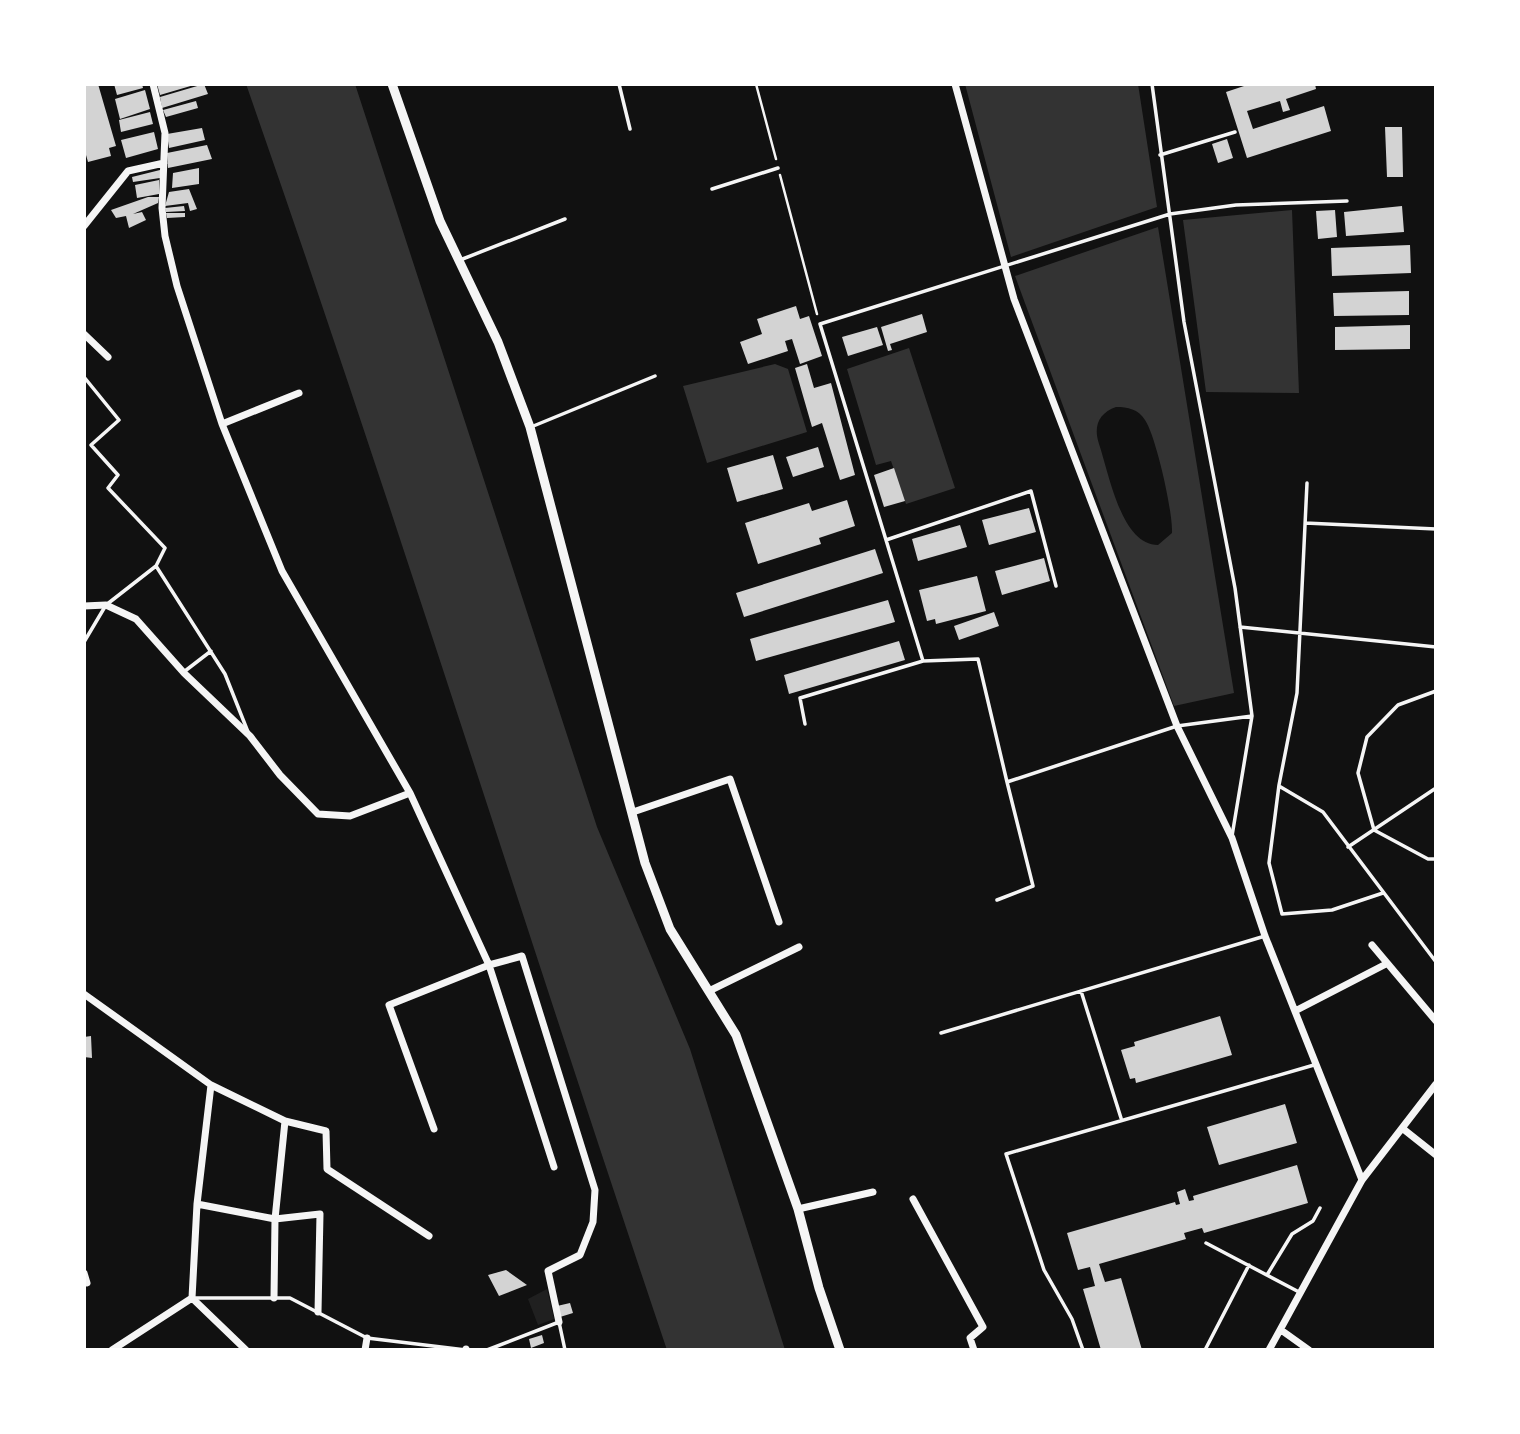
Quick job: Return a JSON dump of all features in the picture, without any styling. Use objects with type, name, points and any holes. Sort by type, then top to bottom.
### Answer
[{"type":"street","points":[[153,84],[165,133],[162,208],[164,236],[177,286],[222,424],[282,571],[411,793],[489,965],[554,1167]]},
{"type":"street","points":[[392,84],[440,221],[498,342],[530,427],[645,863],[670,929],[736,1035],[797,1209],[840,1350]]},
{"type":"street","points":[[955,84],[1014,299],[1177,726],[1232,838],[1265,936],[1362,1180]]},
{"type":"street","points":[[84,226],[128,170],[164,163]]},
{"type":"street","points":[[85,337],[108,356]]},
{"type":"street","points":[[222,424],[299,393]]},
{"type":"street","points":[[84,606],[106,605],[136,618],[184,673],[250,736],[280,775],[318,814],[350,816],[411,793]]},
{"type":"street","points":[[633,812],[730,779],[779,922]]},
{"type":"street","points":[[1373,945],[1386,964],[1436,1021]]},
{"type":"street","points":[[709,991],[799,947]]},
{"type":"street","points":[[434,1129],[389,1005],[489,965],[522,956],[595,1190],[593,1222],[580,1255],[548,1270],[559,1322]]},
{"type":"street","points":[[1295,1011],[1386,964]]},
{"type":"street","points":[[84,994],[211,1085],[285,1121],[326,1131],[327,1169],[429,1236]]},
{"type":"street","points":[[1269,1350],[1362,1180],[1436,1084]]},
{"type":"street","points":[[211,1085],[197,1205],[192,1298],[245,1350]]},
{"type":"street","points":[[274,1298],[275,1219],[285,1121]]},
{"type":"street","points":[[1402,1128],[1436,1155]]},
{"type":"street","points":[[797,1209],[873,1192]]},
{"type":"street","points":[[913,1199],[983,1328],[970,1338],[974,1350]]},
{"type":"street","points":[[197,1205],[275,1219],[320,1214],[318,1312]]},
{"type":"street","points":[[84,1273],[87,1283]]},
{"type":"street","points":[[112,1350],[192,1298]]},
{"type":"street","points":[[1280,1330],[1310,1350]]},
{"type":"street","points":[[365,1350],[367,1338]]},
{"type":"lane","points":[[619,84],[631,129]]},
{"type":"lane","points":[[1152,84],[1184,322],[1240,627],[1252,716],[1232,838]]},
{"type":"lane","points":[[1160,155],[1235,132]]},
{"type":"lane","points":[[712,189],[778,167]]},
{"type":"lane","points":[[923,661],[820,324],[1170,214],[1236,205],[1347,201]]},
{"type":"lane","points":[[458,261],[565,219]]},
{"type":"lane","points":[[530,427],[655,376]]},
{"type":"lane","points":[[84,377],[119,420],[91,445],[118,475],[108,488],[164,548],[156,566],[106,605],[84,642]]},
{"type":"lane","points":[[1307,483],[1297,693],[1279,785],[1269,863],[1282,914],[1332,910],[1382,893]]},
{"type":"lane","points":[[886,540],[1031,491],[1056,586]]},
{"type":"lane","points":[[1305,523],[1436,529]]},
{"type":"lane","points":[[156,566],[225,674],[250,736]]},
{"type":"lane","points":[[1240,627],[1436,647]]},
{"type":"lane","points":[[184,673],[211,651]]},
{"type":"lane","points":[[805,724],[800,698],[923,661],[978,659],[1033,886],[997,900]]},
{"type":"lane","points":[[1436,691],[1398,705],[1367,737],[1357,773],[1374,830],[1429,859],[1436,859]]},
{"type":"lane","points":[[1007,782],[1177,726],[1252,716]]},
{"type":"lane","points":[[1279,785],[1323,812],[1436,962]]},
{"type":"lane","points":[[1348,847],[1436,788]]},
{"type":"lane","points":[[941,1033],[1265,936]]},
{"type":"lane","points":[[1081,991],[1121,1118]]},
{"type":"lane","points":[[1083,1350],[1072,1319],[1044,1270],[1006,1154],[1121,1118],[1316,1065]]},
{"type":"lane","points":[[1267,1275],[1293,1234],[1314,1221],[1320,1209]]},
{"type":"lane","points":[[1206,1242],[1301,1293]]},
{"type":"lane","points":[[1205,1350],[1249,1265]]},
{"type":"lane","points":[[192,1298],[290,1298],[367,1338],[466,1350]]},
{"type":"lane","points":[[486,1350],[559,1322],[565,1350]]},
{"type":"lane","points":[[1154,1350],[1162,1350]]},
{"type":"path","points":[[756,84],[820,324]]},
{"type":"shaded area","points":[[246,84],[355,84],[597,827],[690,1049],[785,1350],[667,1350],[354,400]]},
{"type":"shaded area","points":[[965,84],[1138,84],[1157,207],[1011,257]]},
{"type":"shaded area","points":[[1292,210],[1299,393],[1206,392],[1183,220]]},
{"type":"shaded area","points":[[1158,227],[1234,693],[1174,706],[1015,276]],"holes":[[[1120,407],[1132,409],[1142,416],[1159,457],[1172,533],[1158,545],[1145,542],[1126,521],[1112,489],[1099,444],[1099,421],[1105,413]]]},
{"type":"shaded area","points":[[909,348],[955,488],[906,504],[891,461],[876,465],[847,369]]},
{"type":"shaded area","points":[[775,364],[788,369],[807,432],[707,463],[683,386]]},
{"type":"shaded area","points":[[547,1289],[554,1319],[538,1325],[528,1299]]},
{"type":"building","points":[[84,84],[98,84],[116,146],[109,148],[111,156],[88,162],[84,148]]},
{"type":"building","points":[[114,84],[142,84],[143,88],[117,95]]},
{"type":"building","points":[[157,84],[194,84],[194,85],[160,95]]},
{"type":"building","points":[[204,84],[208,94],[162,108],[160,97]]},
{"type":"building","points":[[1250,84],[1315,84],[1316,89],[1286,99],[1290,110],[1283,112],[1280,101],[1247,111],[1253,129],[1324,106],[1331,131],[1247,158],[1226,92]]},
{"type":"building","points":[[145,90],[150,109],[120,119],[115,99]]},
{"type":"building","points":[[196,101],[198,108],[166,117],[163,110]]},
{"type":"building","points":[[150,112],[153,124],[121,132],[119,120]]},
{"type":"building","points":[[1385,127],[1402,127],[1403,177],[1387,177]]},
{"type":"building","points":[[202,128],[205,140],[169,148],[167,134]]},
{"type":"building","points":[[154,132],[158,149],[126,158],[121,140]]},
{"type":"building","points":[[1227,139],[1233,158],[1218,163],[1212,144]]},
{"type":"building","points":[[207,145],[212,159],[168,168],[167,153]]},
{"type":"building","points":[[199,168],[199,184],[172,188],[173,173]]},
{"type":"building","points":[[160,170],[160,178],[133,182],[132,177]]},
{"type":"building","points":[[159,180],[159,194],[137,198],[135,185]]},
{"type":"building","points":[[189,189],[197,209],[190,211],[188,203],[165,206],[169,192]]},
{"type":"building","points":[[148,197],[159,197],[158,203],[133,214],[142,212],[146,220],[129,228],[126,216],[116,218],[111,210]]},
{"type":"building","points":[[184,206],[185,211],[166,212],[165,208]]},
{"type":"building","points":[[1402,206],[1404,232],[1346,236],[1344,212]]},
{"type":"building","points":[[1335,210],[1337,237],[1318,239],[1316,211]]},
{"type":"building","points":[[166,213],[185,213],[185,217],[167,218]]},
{"type":"building","points":[[1410,245],[1411,273],[1332,276],[1331,248]]},
{"type":"building","points":[[1409,291],[1409,315],[1334,316],[1333,293]]},
{"type":"building","points":[[796,306],[800,319],[809,316],[822,356],[800,364],[792,339],[785,341],[788,351],[748,364],[740,342],[762,334],[757,319]]},
{"type":"building","points":[[922,314],[927,332],[890,344],[892,350],[888,351],[881,327]]},
{"type":"building","points":[[1410,325],[1410,349],[1335,350],[1335,327]]},
{"type":"building","points":[[877,327],[883,345],[848,356],[842,337]]},
{"type":"building","points":[[807,364],[814,388],[831,383],[855,475],[840,480],[822,423],[812,427],[795,368]]},
{"type":"building","points":[[818,447],[824,467],[793,477],[786,457]]},
{"type":"building","points":[[773,455],[783,489],[737,502],[727,468]]},
{"type":"building","points":[[894,468],[905,501],[884,507],[874,475]]},
{"type":"building","points":[[847,500],[855,526],[819,538],[821,544],[758,564],[745,523],[809,503],[812,511]]},
{"type":"building","points":[[1029,508],[1036,532],[989,545],[982,520]]},
{"type":"building","points":[[960,525],[967,547],[918,561],[912,539]]},
{"type":"building","points":[[875,549],[883,573],[744,617],[736,593]]},
{"type":"building","points":[[1044,558],[1050,581],[1002,595],[995,571]]},
{"type":"building","points":[[977,576],[986,611],[936,624],[935,619],[927,621],[919,590]]},
{"type":"building","points":[[888,600],[895,622],[756,661],[750,639]]},
{"type":"building","points":[[994,612],[999,626],[959,640],[954,626]]},
{"type":"building","points":[[899,641],[905,660],[789,694],[784,675]]},
{"type":"building","points":[[1220,1016],[1232,1055],[1136,1083],[1135,1078],[1130,1079],[1121,1050],[1135,1046],[1134,1042]]},
{"type":"building","points":[[91,1036],[92,1058],[84,1057],[84,1037]]},
{"type":"building","points":[[1285,1104],[1297,1143],[1219,1165],[1207,1127]]},
{"type":"building","points":[[1297,1165],[1308,1203],[1204,1233],[1202,1228],[1184,1233],[1186,1239],[1099,1264],[1105,1282],[1121,1278],[1142,1350],[1101,1350],[1083,1289],[1095,1286],[1090,1267],[1078,1270],[1067,1233],[1175,1202],[1176,1205],[1180,1204],[1177,1192],[1185,1189],[1189,1201],[1194,1200],[1193,1196]]},
{"type":"building","points":[[506,1270],[527,1285],[499,1296],[488,1275]]},
{"type":"building","points":[[570,1303],[573,1313],[560,1317],[557,1306]]},
{"type":"building","points":[[542,1335],[544,1343],[531,1348],[529,1339]]}]
